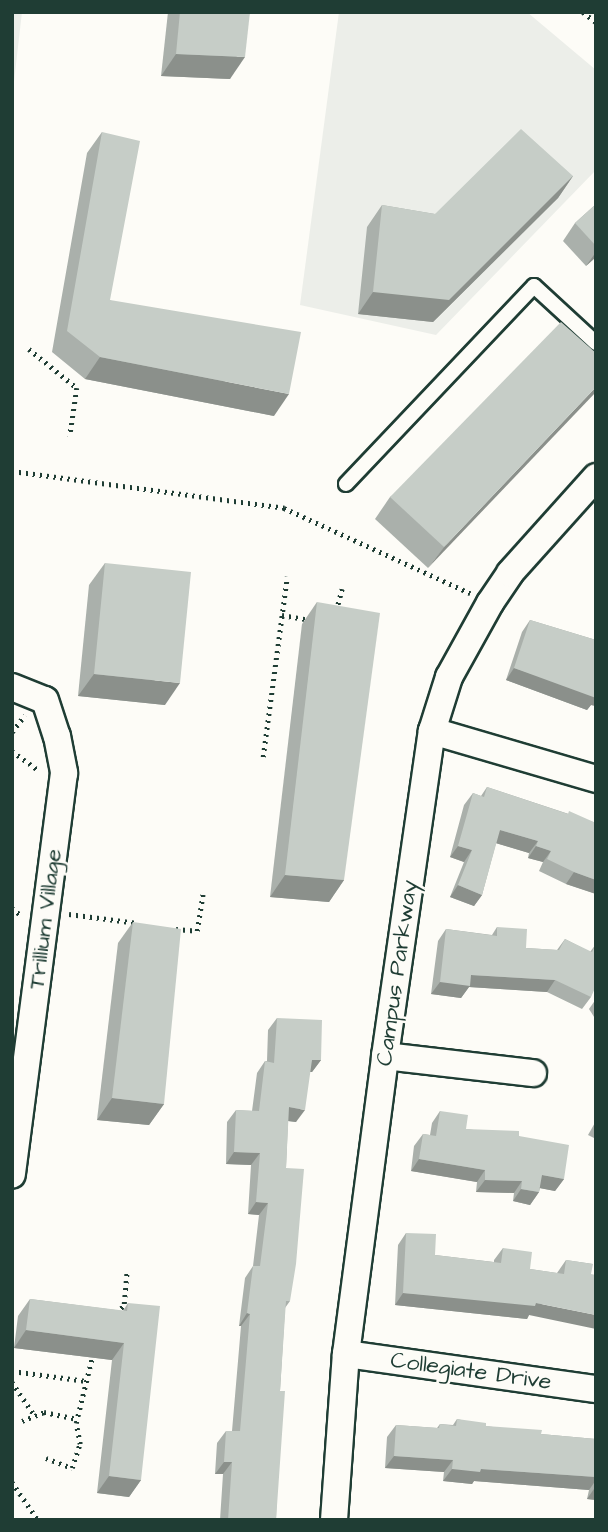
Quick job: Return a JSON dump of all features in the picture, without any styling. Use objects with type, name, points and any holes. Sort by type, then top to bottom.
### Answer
[{"type":"street","name":"Campus Parkway","points":[[334,1520],[346,1354],[385,1056],[432,731],[449,677],[490,603],[510,573],[596,477]]},
{"type":"street","name":"Trillium Village","points":[[12,687],[45,700],[57,736],[64,774],[12,1175]]},
{"type":"street","points":[[432,731],[596,779]]},
{"type":"street","points":[[385,1056],[533,1073]]},
{"type":"street","name":"Collegiate Drive","points":[[346,1354],[596,1389]]},
{"type":"lane","points":[[346,484],[534,286],[596,343]]},
{"type":"path","points":[[583,12],[596,22]]},
{"type":"path","points":[[29,349],[77,388],[70,436]]},
{"type":"path","points":[[12,471],[284,508],[490,603]]},
{"type":"path","points":[[263,757],[287,577]]},
{"type":"path","points":[[333,624],[342,589]]},
{"type":"path","points":[[282,615],[320,622]]},
{"type":"path","points":[[171,928],[197,931],[204,894]]},
{"type":"path","points":[[68,914],[145,924]]},
{"type":"path","points":[[111,1322],[124,1304],[127,1272]]},
{"type":"path","points":[[46,1458],[72,1468],[80,1444],[77,1419],[96,1346]]},
{"type":"path","points":[[12,1371],[86,1381]]},
{"type":"path","points":[[12,1382],[35,1416]]},
{"type":"path","points":[[22,1421],[44,1412],[77,1419]]},
{"type":"path","points":[[12,1482],[38,1520]]},
{"type":"shaded area","points":[[12,12],[22,12],[12,99]]},
{"type":"shaded area","points":[[339,12],[527,12],[596,70],[596,170],[436,335],[300,305]]},
{"type":"building","points":[[180,12],[250,12],[245,57],[176,54]]},
{"type":"building","points":[[521,129],[573,176],[449,300],[373,292],[382,205],[435,214]]},
{"type":"building","points":[[102,132],[140,141],[110,300],[301,332],[289,394],[100,357],[67,331]]},
{"type":"building","points":[[596,204],[596,246],[575,223]]},
{"type":"building","points":[[561,322],[596,353],[596,387],[444,547],[390,497]]},
{"type":"building","points":[[105,563],[191,572],[180,683],[94,674]]},
{"type":"building","points":[[317,602],[380,613],[344,880],[285,875]]},
{"type":"building","points":[[530,620],[596,640],[596,698],[514,668]]},
{"type":"building","points":[[487,787],[568,814],[569,811],[596,823],[596,880],[547,859],[551,851],[536,846],[538,841],[500,830],[482,895],[458,885],[472,850],[458,846],[473,793],[484,797]]},
{"type":"building","points":[[133,922],[181,929],[164,1104],[112,1098]]},
{"type":"building","points":[[497,927],[527,929],[526,948],[559,950],[565,939],[592,952],[596,944],[596,986],[591,997],[555,980],[471,975],[470,986],[440,982],[446,929],[497,936]]},
{"type":"building","points":[[277,1018],[322,1020],[321,1060],[312,1060],[305,1110],[289,1107],[286,1168],[304,1169],[296,1264],[290,1301],[286,1301],[280,1391],[285,1391],[276,1520],[228,1520],[232,1462],[224,1462],[226,1431],[240,1431],[250,1314],[247,1313],[253,1266],[260,1266],[268,1203],[256,1202],[260,1153],[234,1152],[236,1110],[259,1111],[265,1061],[274,1063]]},
{"type":"building","points":[[440,1111],[468,1115],[466,1129],[519,1131],[519,1136],[569,1145],[564,1179],[542,1175],[539,1192],[521,1189],[522,1181],[485,1180],[485,1170],[419,1159],[423,1134],[436,1136]]},
{"type":"building","points":[[406,1233],[436,1234],[435,1255],[501,1263],[503,1248],[532,1252],[530,1269],[564,1274],[566,1260],[593,1264],[591,1274],[596,1275],[596,1315],[536,1303],[535,1306],[403,1293]]},
{"type":"building","points":[[30,1299],[127,1311],[128,1303],[160,1306],[141,1480],[109,1476],[124,1343],[26,1330]]},
{"type":"building","points":[[457,1419],[486,1423],[486,1426],[542,1430],[541,1434],[596,1439],[596,1477],[481,1469],[480,1472],[452,1469],[453,1460],[394,1456],[396,1425],[439,1428],[440,1424],[456,1426]]}]
